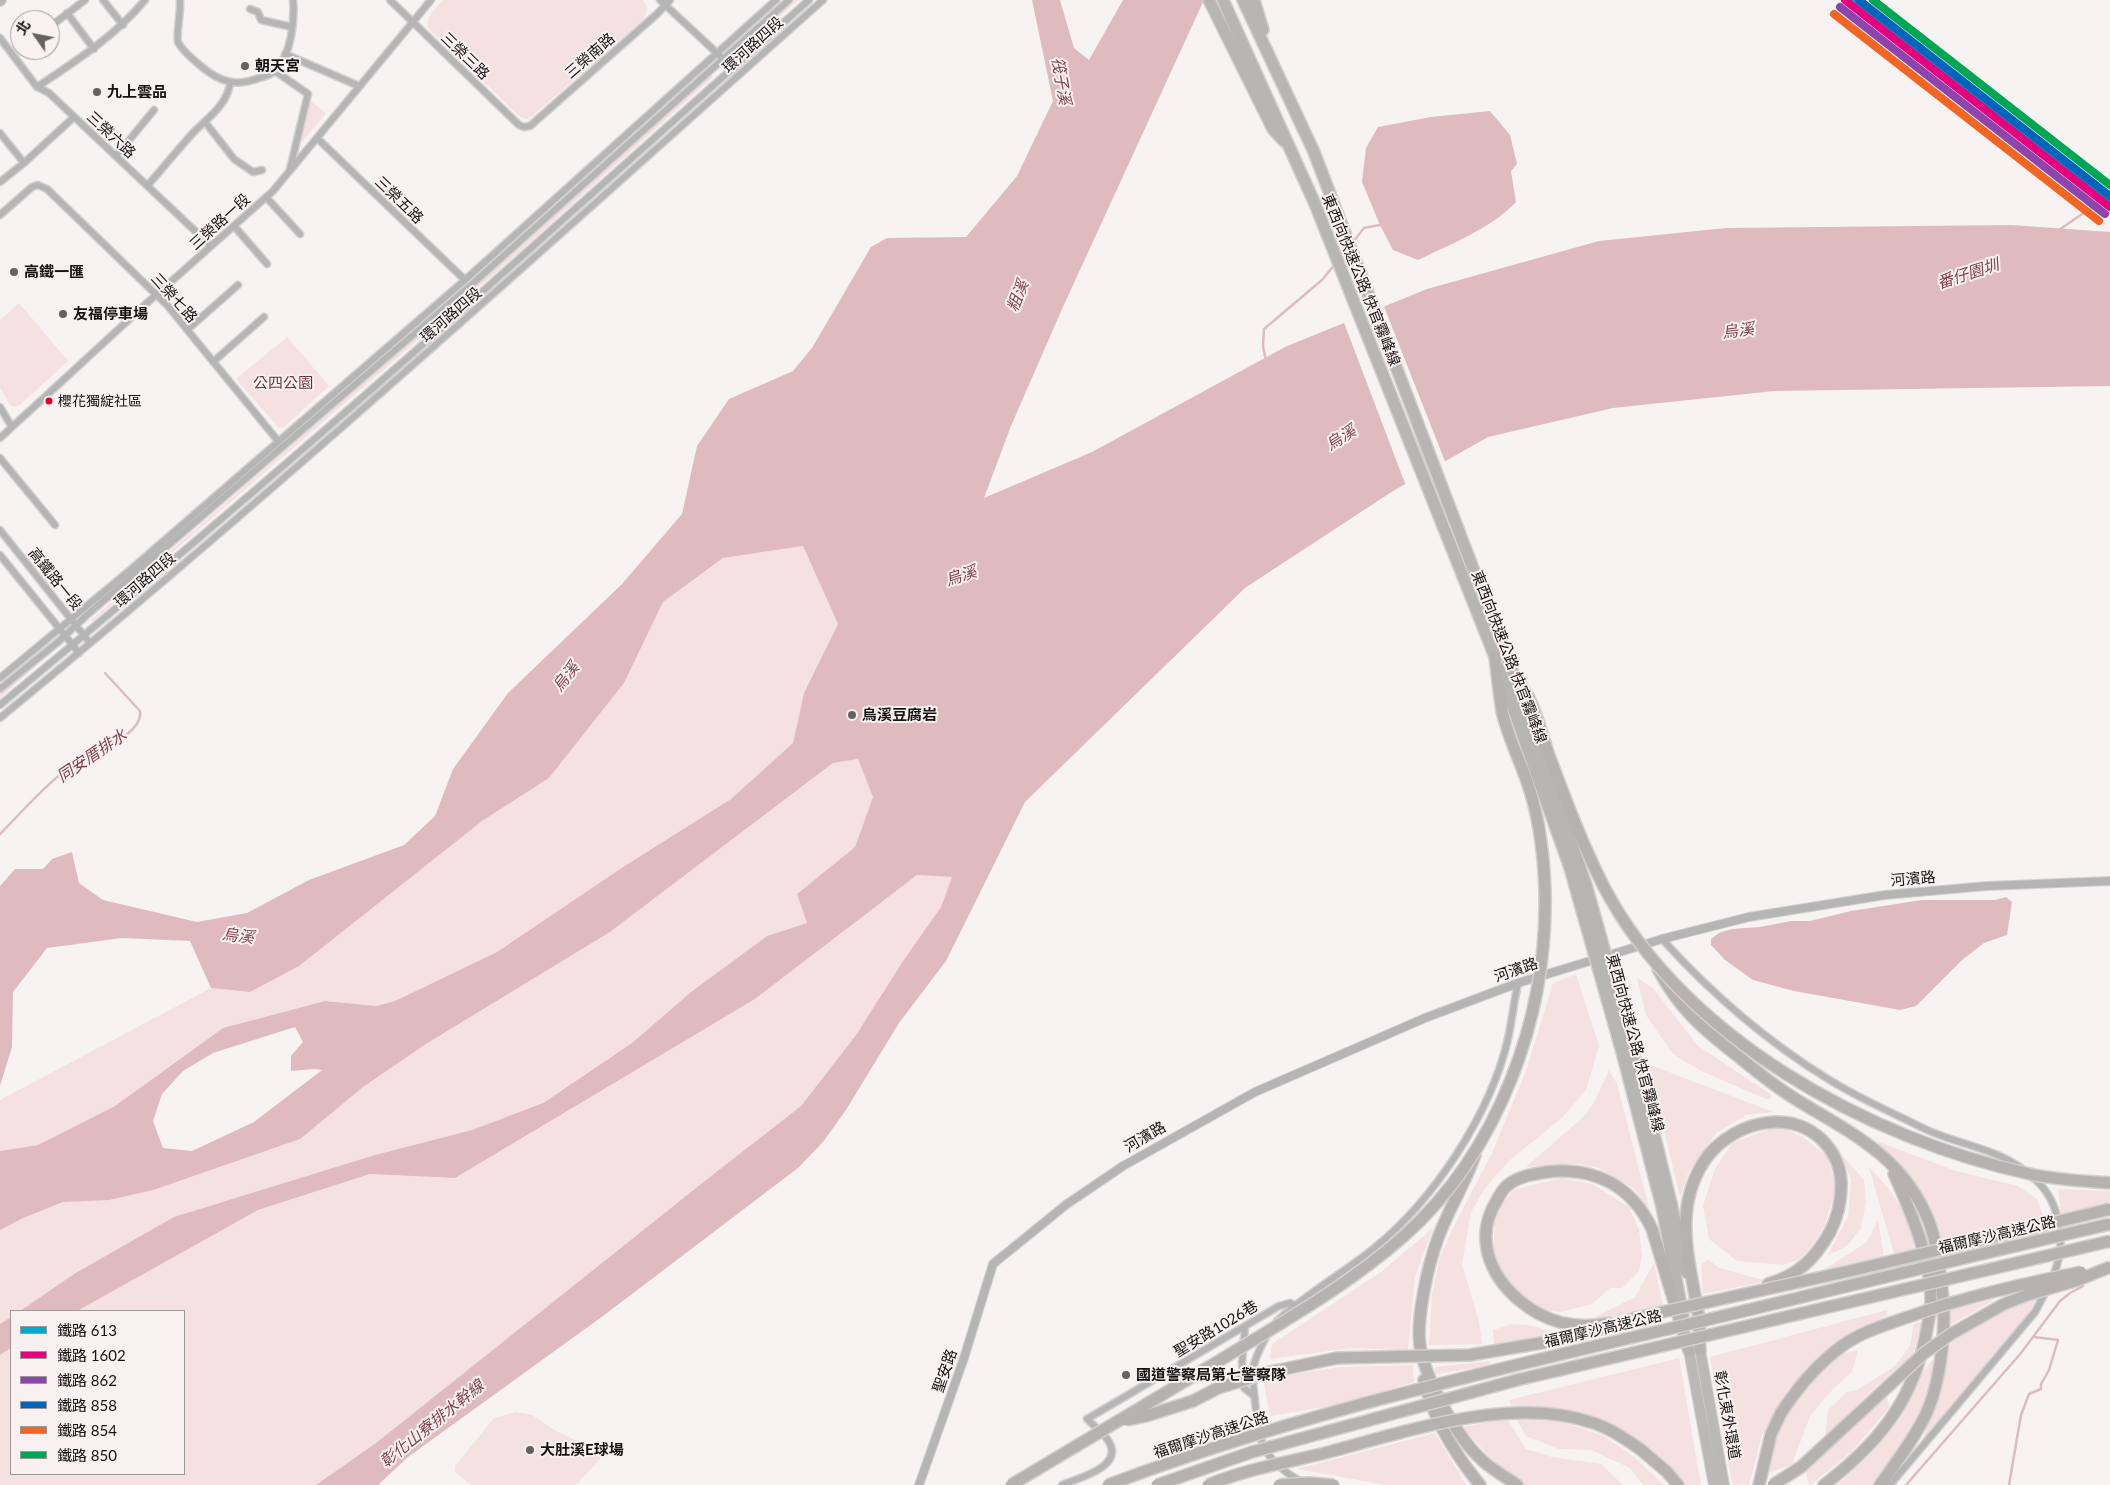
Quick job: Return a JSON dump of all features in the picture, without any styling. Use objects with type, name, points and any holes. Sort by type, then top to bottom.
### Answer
[{"type":"highway","points":[[1209,0],[1273,129],[1292,150]]},
{"type":"highway","name":"東西向快速公路 快官霧峰線","points":[[1223,0],[1315,204],[1495,657],[1570,868],[1666,1205]]},
{"type":"highway","name":"東西向快速公路 快官霧峰線","points":[[1243,0],[1314,152],[1513,673],[1586,885],[1640,1077],[1666,1205],[1678,1281],[1695,1350]]},
{"type":"highway","points":[[1254,0],[1267,49]]},
{"type":"highway","points":[[1480,1485],[1453,1448],[1438,1423],[1429,1402],[1420,1358],[1420,1346],[1422,1304],[1427,1275],[1437,1239],[1518,1064],[1541,962],[1545,892],[1542,850],[1531,794],[1502,712],[1495,657]]},
{"type":"highway","points":[[1513,673],[1529,699],[1559,782],[1604,887],[1618,912],[1652,956],[1692,1002],[1729,1034],[1794,1079],[1849,1110],[1969,1159],[2031,1175],[2110,1182]]},
{"type":"highway","points":[[1652,956],[1680,1003],[1708,1033],[1766,1079],[1872,1146],[1887,1160],[1916,1196],[1935,1239],[1944,1301],[1944,1329],[1941,1356],[1926,1414],[1911,1440],[1880,1485]]},
{"type":"highway","points":[[1695,1350],[1700,1322],[1689,1265],[1685,1227],[1687,1205],[1693,1181],[1713,1150],[1729,1137],[1756,1124],[1768,1121],[1785,1122],[1803,1127],[1815,1133],[1836,1158],[1841,1176],[1842,1194],[1833,1226],[1824,1242],[1797,1272],[1782,1280],[1736,1295]]},
{"type":"highway","points":[[1011,1485],[1279,1324],[1375,1260],[1412,1229],[1475,1154]]},
{"type":"highway","points":[[1824,1485],[1846,1468],[1871,1443],[1906,1395],[1915,1376],[1926,1334],[1931,1302],[1929,1277],[1909,1207],[1887,1160]]},
{"type":"highway","points":[[1695,1350],[1652,1229],[1645,1213],[1630,1197],[1597,1175],[1579,1171],[1555,1171],[1520,1178],[1506,1186],[1492,1207],[1486,1238],[1488,1256],[1498,1277],[1511,1293],[1528,1308],[1545,1318],[1562,1324],[1580,1325],[1602,1324],[1635,1318],[1736,1295],[1854,1270],[2110,1209]]},
{"type":"highway","name":"福爾摩沙高速公路","points":[[1108,1485],[1228,1443],[1504,1368],[2110,1224]]},
{"type":"highway","name":"福爾摩沙高速公路","points":[[1157,1485],[1252,1452],[1517,1380],[2110,1241]]},
{"type":"highway","points":[[1759,1485],[1768,1442],[1780,1413],[1796,1389],[1813,1369],[1858,1336],[1936,1307],[2044,1280],[2110,1266]]},
{"type":"highway","points":[[1773,1485],[1802,1467],[1923,1354],[1951,1334],[1980,1317],[2027,1295],[2078,1280],[2110,1266]]},
{"type":"highway","points":[[1117,1422],[1146,1416],[1193,1400],[1218,1388],[1270,1372],[1338,1358],[1470,1355],[1508,1350],[1562,1339],[1635,1318]]},
{"type":"highway","points":[[1420,1346],[1434,1390],[1452,1420],[1482,1460],[1517,1485]]},
{"type":"highway","points":[[1208,1485],[1389,1436],[1487,1415],[1539,1413],[1562,1415],[1609,1429],[1640,1449],[1668,1472],[1678,1485]]},
{"type":"highway","points":[[1279,1485],[1309,1483],[1334,1485]]},
{"type":"main road","name":"彰化東外環道","points":[[1695,1350],[1714,1485]]},
{"type":"main road","name":"彰化東外環道","points":[[1695,1350],[1724,1485]]},
{"type":"street","points":[[60,19],[84,0]]},
{"type":"street","points":[[103,0],[123,25]]},
{"type":"street","points":[[37,87],[94,49],[123,25],[145,0]]},
{"type":"street","points":[[180,0],[178,42],[205,69],[230,83],[251,81],[275,71],[286,54],[292,27],[293,0]]},
{"type":"street","name":"三榮三路","points":[[390,0],[519,125],[524,127]]},
{"type":"street","name":"三榮路一段","points":[[0,438],[156,294],[266,197],[290,171],[431,0]]},
{"type":"street","name":"環河路四段","points":[[0,678],[60,629],[465,280],[776,0]]},
{"type":"street","name":"環河路四段","points":[[0,689],[65,636],[471,285],[789,0]]},
{"type":"street","name":"環河路四段","points":[[0,705],[84,636],[481,294],[809,0]]},
{"type":"street","name":"環河路四段","points":[[0,718],[79,653],[488,300],[823,0]]},
{"type":"street","points":[[665,2],[739,74]]},
{"type":"street","name":"三榮南路","points":[[524,127],[530,126],[665,2]]},
{"type":"street","points":[[250,9],[258,12],[261,20],[292,27]]},
{"type":"street","points":[[67,13],[94,49]]},
{"type":"street","name":"三榮六路","points":[[0,38],[37,87],[49,93],[211,246]]},
{"type":"street","points":[[286,54],[359,86]]},
{"type":"street","points":[[275,71],[308,94],[290,171]]},
{"type":"street","points":[[148,185],[228,94],[230,83]]},
{"type":"street","points":[[116,156],[154,110]]},
{"type":"street","points":[[0,182],[24,163],[74,117]]},
{"type":"street","points":[[205,122],[224,148],[244,167],[252,172],[262,170]]},
{"type":"street","points":[[0,133],[24,163]]},
{"type":"street","name":"三榮五路","points":[[317,138],[465,280]]},
{"type":"street","name":"三榮七路","points":[[0,215],[27,191],[38,185],[46,189],[156,294],[278,441]]},
{"type":"street","points":[[266,197],[300,234]]},
{"type":"street","points":[[234,226],[267,264]]},
{"type":"street","points":[[187,330],[238,285]]},
{"type":"street","points":[[213,362],[264,317]]},
{"type":"street","points":[[0,407],[12,427]]},
{"type":"street","points":[[0,458],[55,525]]},
{"type":"street","name":"高鐵路一段","points":[[0,530],[90,643]]},
{"type":"street","name":"高鐵路一段","points":[[0,555],[79,653]]},
{"type":"street","name":"河濱路","points":[[993,1264],[1067,1204],[1123,1166],[1255,1092],[1425,1018],[1518,983],[1662,940],[1749,917],[1885,895],[1987,886],[2110,881]]},
{"type":"street","points":[[1662,940],[1716,995],[1756,1028],[1828,1079],[1928,1131],[2006,1158],[2037,1181],[2050,1197],[2057,1213],[2061,1244],[2057,1269],[2035,1312],[1890,1485]]},
{"type":"street","points":[[1309,1485],[1295,1478],[1281,1466],[1263,1445],[1254,1396],[1253,1369],[1258,1352],[1272,1325],[1294,1305],[1374,1248],[1417,1207],[1439,1180],[1465,1140],[1491,1086],[1508,1039],[1518,983]]},
{"type":"street","name":"聖安路","points":[[919,1485],[964,1358],[993,1264]]},
{"type":"street","name":"聖安路1026巷","points":[[1062,1485],[1105,1466],[1110,1460],[1112,1452],[1109,1442],[1087,1419],[1279,1306],[1290,1303],[1294,1305]]},
{"type":"street","points":[[1245,1327],[1242,1362],[1244,1388],[1254,1396]]},
{"type":"green space","points":[[443,0],[642,0],[647,10],[642,21],[532,116],[526,119],[520,117],[428,28],[427,24],[430,16]]},
{"type":"green space","points":[[791,0],[798,0],[742,50],[738,51]]},
{"type":"green space","points":[[711,75],[713,77],[516,255],[93,621],[90,621],[514,252]]},
{"type":"green space","points":[[308,99],[326,113],[298,147]]},
{"type":"green space","points":[[19,303],[68,361],[20,405],[15,407],[10,405],[0,388],[0,320]]},
{"type":"green space","name":"公四公園","points":[[287,337],[329,386],[285,426],[279,428],[236,379]]},
{"type":"green space","points":[[803,546],[838,624],[804,693],[793,743],[731,799],[623,867],[497,952],[395,1001],[376,1006],[325,1001],[223,1028],[115,1106],[38,1145],[0,1151],[0,1100],[211,988],[250,992],[482,821],[549,778],[624,683],[663,602],[723,558]]},
{"type":"green space","points":[[59,644],[58,646],[0,698],[0,692]]},
{"type":"green space","points":[[858,759],[873,797],[855,847],[797,894],[807,923],[767,936],[691,992],[632,1043],[542,1103],[472,1130],[375,1155],[279,1185],[74,1274],[21,1310],[10,1310],[10,1318],[0,1324],[0,1230],[31,1213],[49,1206],[73,1201],[110,1199],[126,1195],[363,1087],[426,1044],[610,932],[833,763]]},
{"type":"green space","points":[[917,875],[952,877],[941,907],[903,961],[856,1035],[801,1106],[376,1443],[316,1485],[0,1485],[0,1355],[10,1348],[10,1475],[185,1475],[185,1310],[67,1310],[130,1269],[258,1210],[370,1174],[455,1178],[755,999]]},
{"type":"green space","points":[[1576,974],[1599,1046],[1586,1090],[1562,1118],[1510,1160],[1485,1188],[1471,1212],[1462,1264],[1479,1321],[1482,1344],[1429,1345],[1432,1294],[1440,1257],[1492,1153],[1526,1071],[1553,983]]},
{"type":"green space","points":[[1637,978],[1653,988],[1698,1046],[1766,1091],[1771,1095],[1771,1099],[1766,1099],[1701,1071],[1673,1054],[1646,1015]]},
{"type":"green space","points":[[1648,1064],[1773,1112],[1747,1115],[1716,1133],[1688,1173],[1680,1197]]},
{"type":"green space","points":[[1609,1070],[1617,1084],[1649,1208],[1633,1188],[1599,1168],[1579,1164],[1526,1167],[1582,1118],[1594,1103]]},
{"type":"green space","points":[[1778,1126],[1803,1137],[1828,1157],[1836,1188],[1825,1225],[1811,1247],[1800,1259],[1783,1265],[1737,1261],[1709,1239],[1703,1206],[1715,1169],[1732,1143]]},
{"type":"green space","points":[[1877,1141],[1953,1170],[2018,1186],[2037,1199],[2044,1218],[1940,1241],[1920,1191]]},
{"type":"green space","points":[[1842,1155],[1864,1180],[1866,1202],[1861,1228],[1847,1246],[1827,1256],[1848,1217],[1851,1180]]},
{"type":"green space","points":[[1869,1167],[1885,1184],[1907,1215],[1917,1248],[1894,1254]]},
{"type":"green space","points":[[1561,1178],[1592,1184],[1629,1207],[1639,1230],[1642,1255],[1639,1271],[1622,1288],[1610,1288],[1592,1304],[1561,1312],[1542,1310],[1518,1294],[1493,1258],[1495,1222],[1501,1205],[1514,1190]]},
{"type":"green space","points":[[2058,1189],[2110,1191],[2110,1202],[2061,1214]]},
{"type":"green space","points":[[1878,1220],[1884,1257],[1814,1276],[1867,1242]]},
{"type":"green space","points":[[1433,1228],[1415,1277],[1408,1350],[1351,1348],[1270,1359],[1272,1344],[1381,1272]]},
{"type":"green space","points":[[1709,1260],[1719,1268],[1767,1281],[1703,1294],[1701,1264]]},
{"type":"green space","points":[[1654,1263],[1663,1306],[1608,1319],[1589,1320],[1635,1297]]},
{"type":"green space","points":[[2037,1298],[2028,1314],[1923,1440],[1949,1346],[1962,1333],[2000,1311]]},
{"type":"green space","points":[[1994,1300],[1948,1326],[1951,1309]]},
{"type":"green space","points":[[1887,1310],[1887,1315],[1833,1343],[1787,1391],[1762,1435],[1749,1485],[1732,1484],[1710,1357]]},
{"type":"green space","points":[[1922,1322],[1913,1354],[1871,1391],[1825,1437],[1828,1410],[1847,1392],[1857,1390],[1895,1366],[1910,1346],[1914,1324]]},
{"type":"green space","points":[[1513,1324],[1534,1326],[1557,1335],[1494,1345],[1493,1330]]},
{"type":"green space","points":[[1858,1350],[1852,1372],[1833,1389],[1810,1416],[1792,1464],[1767,1474],[1777,1432],[1806,1384],[1842,1354]]},
{"type":"green space","points":[[1938,1357],[1926,1401],[1875,1485],[1837,1485],[1879,1445],[1900,1418],[1927,1367],[1932,1360]]},
{"type":"green space","points":[[1679,1358],[1701,1485],[1684,1485],[1651,1452],[1587,1416],[1540,1407],[1512,1408],[1509,1400]]},
{"type":"green space","points":[[1489,1361],[1489,1366],[1435,1374],[1435,1367]]},
{"type":"green space","points":[[1413,1365],[1414,1382],[1341,1404],[1270,1416],[1263,1379],[1341,1367]]},
{"type":"green space","points":[[1887,1396],[1889,1408],[1853,1450],[1809,1485],[1806,1470]]},
{"type":"green space","name":"大肚溪E球場","points":[[516,1412],[532,1415],[556,1431],[580,1442],[602,1457],[576,1485],[471,1485],[455,1472],[455,1466],[494,1418]]},
{"type":"green space","points":[[1507,1419],[1526,1449],[1552,1457],[1601,1464],[1623,1485],[1523,1485],[1491,1458],[1462,1427]]},
{"type":"green space","points":[[1517,1420],[1560,1421],[1602,1435],[1633,1456],[1664,1485],[1643,1485],[1630,1468],[1591,1450],[1559,1449],[1526,1436]]},
{"type":"green space","points":[[1435,1433],[1466,1485],[1386,1485],[1297,1469]]},
{"type":"water","points":[[1032,0],[1060,0],[1074,48],[1089,60],[1123,0],[1204,0],[1062,309],[1011,426],[984,498],[1092,452],[1285,347],[1427,289],[1599,241],[1726,228],[2012,225],[2110,232],[2110,386],[1774,391],[1613,408],[1488,437],[1393,491],[1245,588],[1025,802],[946,961],[899,1023],[846,1110],[823,1142],[798,1168],[603,1316],[408,1457],[378,1485],[316,1485],[376,1443],[801,1106],[856,1035],[903,961],[941,907],[952,877],[917,875],[755,999],[455,1178],[370,1174],[258,1210],[79,1310],[21,1310],[74,1274],[174,1217],[375,1155],[472,1130],[543,1103],[632,1043],[691,992],[767,936],[807,923],[797,894],[855,847],[873,797],[858,759],[833,763],[610,932],[426,1044],[363,1087],[300,1139],[153,1190],[109,1200],[63,1202],[23,1218],[0,1230],[0,1151],[38,1145],[115,1106],[223,1028],[325,1001],[376,1006],[395,1001],[497,952],[623,867],[731,799],[793,743],[804,693],[838,624],[803,546],[723,558],[663,602],[624,683],[549,778],[482,821],[299,966],[250,992],[211,988],[190,941],[122,938],[47,948],[13,992],[12,1047],[0,1086],[0,886],[15,869],[43,869],[52,859],[72,852],[79,883],[103,900],[197,922],[247,913],[309,880],[404,845],[435,816],[453,769],[508,693],[622,584],[682,514],[697,446],[729,399],[793,371],[812,348],[871,247],[887,238],[966,237],[1017,176],[1053,101]],"holes":[[[295,1027],[303,1042],[291,1056],[291,1071],[322,1070],[254,1122],[192,1151],[163,1148],[153,1121],[162,1094],[183,1071],[213,1053]]]},
{"type":"water","points":[[1490,111],[1510,135],[1517,164],[1511,171],[1516,202],[1483,228],[1418,260],[1393,250],[1362,182],[1366,148],[1378,127],[1431,117]]},
{"type":"water","points":[[2006,897],[2012,902],[2007,935],[1984,943],[1962,960],[1916,1006],[1900,1010],[1794,991],[1753,980],[1725,960],[1711,945],[1711,939],[1719,933],[1732,929],[1760,927],[1791,921],[1810,921],[1851,911],[1922,900],[1995,900]]},
{"type":"water","points":[[10,1318],[10,1349],[0,1355],[0,1324]]},
{"type":"pier","points":[[1383,304],[1446,464],[1406,486],[1343,320]]},
{"type":"waterway","name":"番仔園圳","points":[[2059,230],[2110,192]]},
{"type":"waterway","points":[[1353,242],[1364,228],[1380,225]]},
{"type":"waterway","points":[[1266,361],[1263,346],[1264,329],[1322,280],[1335,264]]},
{"type":"waterway","name":"同安厝排水","points":[[0,834],[57,777],[123,737],[133,729],[139,720],[140,711],[105,673]]},
{"type":"waterway","points":[[1906,1485],[2021,1353],[2060,1301],[2083,1286]]},
{"type":"waterway","points":[[2009,1485],[2021,1415],[2029,1394],[2041,1389],[2041,1384],[2049,1370],[2058,1340],[2034,1337]]},
{"type":"rail line","name":"1602","points":[[1845,0],[2110,207]]},
{"type":"rail line","name":"613","points":[[1855,0],[2110,198]]},
{"type":"rail line","name":"858","points":[[1859,0],[2110,196]]},
{"type":"rail line","name":"850","points":[[1873,0],[2110,185]]},
{"type":"rail line","name":"862","points":[[1840,7],[2105,214]]},
{"type":"rail line","name":"854","points":[[1834,14],[2099,221]]},
{"type":"place","name":"朝天宮","points":[[245,66]]},
{"type":"place","name":"九上雲品","points":[[97,92]]},
{"type":"place","name":"高鐵一匯","points":[[14,272]]},
{"type":"place","name":"友福停車場","points":[[63,314]]},
{"type":"place","name":"櫻花獨綻社區","points":[[49,401]]},
{"type":"place","name":"烏溪豆腐岩","points":[[852,715]]},
{"type":"place","name":"國道警察局第七警察隊","points":[[1126,1375]]},
{"type":"place","name":"大肚溪E球場","points":[[530,1450]]},
{"type":"water label","name":"筏子溪","points":[[1061,81]]},
{"type":"water label","name":"粗溪","points":[[1018,296]]},
{"type":"water label","name":"烏溪","points":[[1738,331]]},
{"type":"water label","name":"烏溪","points":[[1341,438]]},
{"type":"water label","name":"烏溪","points":[[961,576]]},
{"type":"water label","name":"烏溪","points":[[566,677]]},
{"type":"water label","name":"烏溪","points":[[238,936]]},
{"type":"water label","name":"彰化山寮排水幹線","points":[[432,1424]]}]
